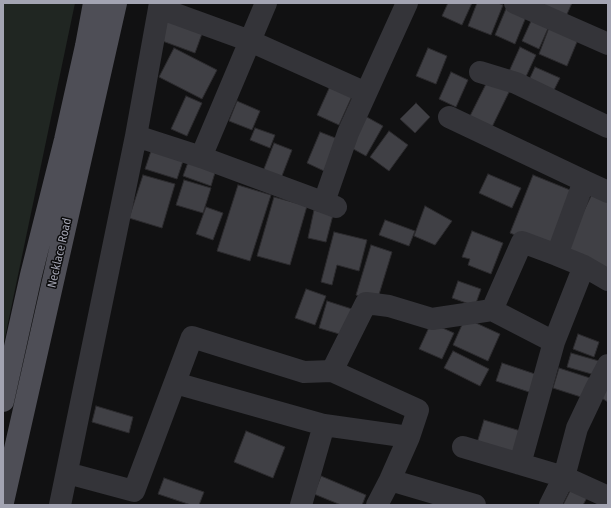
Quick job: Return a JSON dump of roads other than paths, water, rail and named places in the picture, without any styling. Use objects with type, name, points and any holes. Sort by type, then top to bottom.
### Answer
[{"type":"main road","name":"Necklace Road","points":[[3,401],[30,275],[65,140],[94,3]]},
{"type":"main road","name":"Necklace Road","points":[[3,502],[116,3]]},
{"type":"street","points":[[200,157],[266,3]]},
{"type":"street","points":[[136,136],[200,157],[330,205],[348,133],[407,3]]},
{"type":"street","points":[[60,505],[136,136],[160,5],[250,40],[366,93]]},
{"type":"street","points":[[526,5],[606,39]]},
{"type":"street","points":[[480,72],[516,83],[608,127]]},
{"type":"street","points":[[449,117],[608,192]]},
{"type":"street","points":[[557,255],[584,181]]},
{"type":"street","points":[[492,310],[522,242],[584,266],[608,280]]},
{"type":"street","points":[[520,464],[554,342],[584,266]]},
{"type":"street","points":[[332,371],[366,303],[389,306],[432,319],[492,310],[554,342]]},
{"type":"street","points":[[67,473],[134,492],[192,337],[304,372],[332,371],[418,410],[410,437],[377,505]]},
{"type":"street","points":[[550,505],[564,477],[577,428],[608,365]]},
{"type":"street","points":[[176,383],[324,425],[410,437]]},
{"type":"street","points":[[301,505],[324,425]]},
{"type":"street","points":[[463,447],[564,477],[608,497]]},
{"type":"street","points":[[390,480],[475,505]]}]
